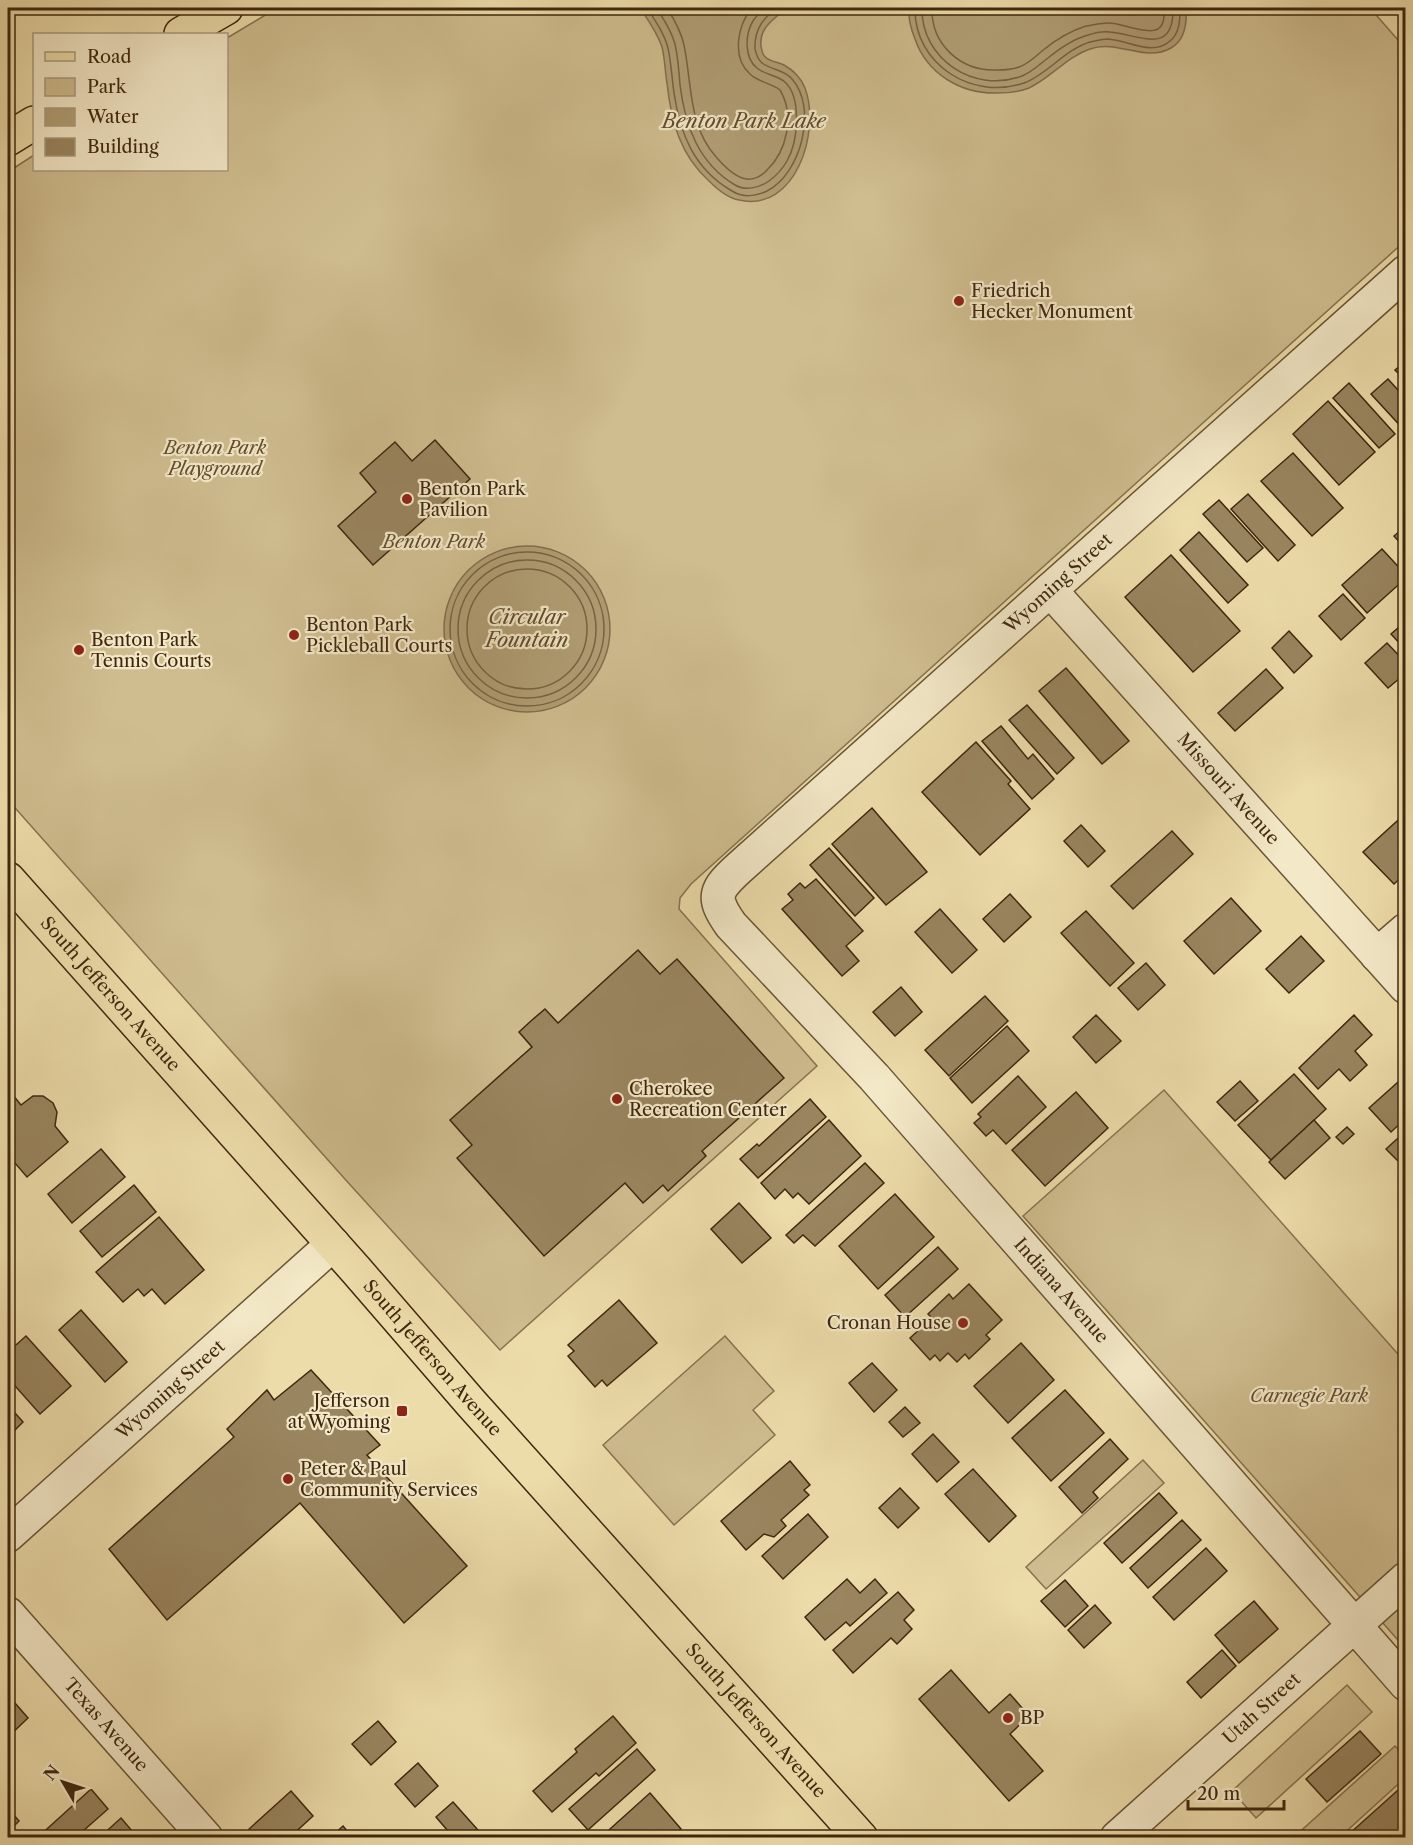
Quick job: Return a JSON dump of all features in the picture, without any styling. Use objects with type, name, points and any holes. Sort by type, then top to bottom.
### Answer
[{"type":"main road","points":[[183,33],[226,8]]},
{"type":"main road","points":[[8,139],[33,124]]},
{"type":"main road","name":"South Jefferson Avenue","points":[[8,879],[333,1244],[471,1403],[861,1838]]},
{"type":"street","name":"Wyoming Street","points":[[718,898],[722,885],[734,873],[1406,272]]},
{"type":"street","name":"Missouri Avenue","points":[[1050,590],[1406,987]]},
{"type":"street","name":"Indiana Avenue","points":[[718,898],[719,907],[731,925],[882,1086],[1406,1684]]},
{"type":"street","points":[[1377,955],[1406,930]]},
{"type":"street","name":"Wyoming Street","points":[[8,1535],[333,1244]]},
{"type":"street","name":"Utah Street","points":[[1117,1838],[1406,1578]]},
{"type":"street","name":"Texas Avenue","points":[[8,1614],[206,1838]]},
{"type":"green space","name":"Benton Park","points":[[277,8],[1370,8],[1405,48],[1405,241],[691,884],[680,898],[679,909],[817,1066],[500,1350],[8,800],[8,172],[33,156],[33,171],[228,171],[228,37]]},
{"type":"green space","name":"Carnegie Park","points":[[1164,1090],[1405,1362],[1405,1648],[1023,1216]]},
{"type":"green space","points":[[725,1336],[774,1391],[753,1410],[775,1435],[674,1525],[603,1445]]},
{"type":"green space","points":[[1143,1460],[1164,1483],[1046,1589],[1026,1567]]},
{"type":"green space","points":[[1347,1685],[1372,1712],[1256,1818],[1232,1791]]},
{"type":"green space","points":[[1395,1746],[1405,1757],[1405,1778],[1340,1837],[1294,1837]]},
{"type":"water","name":"Benton Park Lake","points":[[640,8],[787,8],[771,21],[764,31],[761,37],[762,51],[765,57],[787,67],[801,81],[809,106],[809,125],[806,146],[799,165],[789,182],[776,194],[759,201],[739,200],[722,193],[699,171],[684,149],[674,124],[662,47]]},
{"type":"water","points":[[909,8],[1186,8],[1186,13],[1182,36],[1171,48],[1151,53],[1111,47],[1090,49],[1073,57],[1029,88],[997,93],[958,86],[937,72],[920,51],[910,24]]},
{"type":"water","name":"Circular Fountain","points":[[527,546],[559,553],[573,560],[585,571],[596,583],[603,597],[610,629],[603,661],[596,675],[585,687],[573,698],[559,705],[527,712],[495,705],[481,698],[469,687],[458,675],[451,661],[444,629],[451,597],[458,583],[469,571],[481,560],[495,553]]},
{"type":"building","points":[[1406,361],[1406,381],[1395,370]]},
{"type":"building","points":[[1388,379],[1406,399],[1406,432],[1371,394]]},
{"type":"building","points":[[1349,383],[1395,434],[1379,448],[1333,398]]},
{"type":"building","points":[[1328,401],[1375,452],[1339,485],[1293,434]]},
{"type":"building","name":"Benton Park Pavilion","points":[[435,440],[470,479],[373,565],[338,526],[376,492],[360,473],[395,442],[412,461]]},
{"type":"building","points":[[1293,453],[1343,508],[1312,536],[1261,481]]},
{"type":"building","points":[[1248,494],[1295,545],[1278,561],[1231,509]]},
{"type":"building","points":[[1219,500],[1263,548],[1247,562],[1203,514]]},
{"type":"building","points":[[1406,526],[1406,549],[1394,536]]},
{"type":"building","points":[[1199,532],[1248,585],[1228,603],[1180,550]]},
{"type":"building","points":[[1382,549],[1406,575],[1406,578],[1367,613],[1342,585]]},
{"type":"building","points":[[1171,555],[1240,631],[1193,672],[1125,597]]},
{"type":"building","points":[[1343,594],[1365,618],[1341,640],[1319,616]]},
{"type":"building","points":[[1406,621],[1406,650],[1391,634]]},
{"type":"building","points":[[1289,631],[1312,656],[1294,673],[1272,648]]},
{"type":"building","points":[[1387,643],[1406,663],[1406,673],[1388,688],[1365,663]]},
{"type":"building","points":[[1066,668],[1129,741],[1102,764],[1039,691]]},
{"type":"building","points":[[1266,669],[1283,688],[1235,731],[1218,713]]},
{"type":"building","points":[[1027,705],[1074,758],[1057,774],[1009,720]]},
{"type":"building","points":[[1001,726],[1028,759],[1033,754],[1054,779],[1032,799],[982,741]]},
{"type":"building","points":[[976,742],[1011,781],[1008,784],[1030,809],[980,855],[922,792]]},
{"type":"building","points":[[872,808],[927,872],[886,905],[832,844]]},
{"type":"building","points":[[1406,813],[1406,873],[1394,884],[1363,852]]},
{"type":"building","points":[[1081,825],[1105,851],[1088,867],[1064,841]]},
{"type":"building","points":[[1172,831],[1193,854],[1133,909],[1111,886]]},
{"type":"building","points":[[829,848],[874,898],[855,916],[810,865]]},
{"type":"building","points":[[816,879],[863,931],[846,946],[859,961],[842,976],[782,909],[793,900],[788,894],[800,883],[805,888]]},
{"type":"building","points":[[1010,894],[1031,917],[1004,942],[983,919]]},
{"type":"building","points":[[1231,898],[1261,931],[1214,974],[1184,941]]},
{"type":"building","points":[[940,909],[977,950],[952,973],[915,932]]},
{"type":"building","points":[[1086,911],[1134,963],[1110,986],[1061,933]]},
{"type":"building","points":[[1301,936],[1324,961],[1289,993],[1266,969]]},
{"type":"building","name":"Cherokee Recreation Center","points":[[638,950],[660,974],[677,959],[784,1078],[702,1151],[706,1156],[668,1191],[663,1185],[643,1203],[625,1183],[544,1256],[457,1158],[472,1145],[450,1120],[532,1047],[519,1032],[532,1020],[545,1009],[558,1023]]},
{"type":"building","points":[[1146,963],[1165,985],[1138,1010],[1118,988]]},
{"type":"building","points":[[901,987],[922,1012],[895,1036],[873,1012]]},
{"type":"building","points":[[985,996],[1008,1021],[949,1076],[925,1050]]},
{"type":"building","points":[[1096,1015],[1121,1041],[1096,1063],[1073,1037]]},
{"type":"building","points":[[1354,1015],[1372,1035],[1355,1051],[1367,1065],[1350,1081],[1339,1069],[1318,1089],[1299,1068]]},
{"type":"building","points":[[1007,1026],[1029,1051],[972,1103],[950,1078]]},
{"type":"building","points":[[1294,1074],[1326,1109],[1271,1160],[1238,1125]]},
{"type":"building","points":[[1406,1075],[1406,1118],[1391,1132],[1369,1108]]},
{"type":"building","points":[[1018,1076],[1046,1107],[1006,1144],[993,1130],[986,1136],[974,1123],[981,1117],[978,1114]]},
{"type":"building","points":[[1240,1081],[1258,1101],[1235,1121],[1217,1102]]},
{"type":"building","points":[[8,1089],[21,1105],[33,1096],[43,1096],[53,1103],[57,1112],[55,1126],[68,1142],[27,1177],[8,1157]]},
{"type":"building","points":[[1076,1092],[1108,1128],[1045,1186],[1012,1150]]},
{"type":"building","points":[[810,1099],[826,1117],[758,1178],[740,1159],[757,1144],[759,1146]]},
{"type":"building","points":[[829,1120],[861,1156],[809,1204],[798,1193],[793,1198],[785,1189],[775,1199],[761,1183]]},
{"type":"building","points":[[1314,1120],[1330,1138],[1285,1179],[1269,1162]]},
{"type":"building","points":[[1347,1127],[1354,1134],[1343,1144],[1336,1137]]},
{"type":"building","points":[[1406,1131],[1406,1162],[1402,1165],[1386,1149]]},
{"type":"building","points":[[101,1149],[125,1177],[72,1223],[48,1194]]},
{"type":"building","points":[[865,1163],[884,1183],[815,1246],[803,1235],[794,1243],[786,1235]]},
{"type":"building","points":[[134,1185],[156,1212],[102,1257],[80,1231]]},
{"type":"building","points":[[895,1194],[934,1237],[878,1289],[839,1246]]},
{"type":"building","points":[[739,1203],[771,1238],[742,1263],[711,1229]]},
{"type":"building","points":[[159,1217],[204,1270],[165,1304],[152,1289],[144,1296],[138,1289],[123,1302],[96,1272]]},
{"type":"building","points":[[938,1247],[958,1269],[905,1317],[885,1295]]},
{"type":"building","name":"Cronan House","points":[[969,1284],[1002,1320],[986,1335],[990,1339],[969,1359],[965,1354],[957,1362],[948,1353],[940,1361],[935,1355],[930,1360],[910,1338],[932,1318],[928,1314],[949,1294],[953,1299]]},
{"type":"building","points":[[619,1300],[657,1343],[607,1386],[602,1380],[595,1387],[568,1356],[574,1351],[568,1345]]},
{"type":"building","points":[[81,1310],[127,1362],[105,1382],[59,1330]]},
{"type":"building","points":[[26,1336],[71,1386],[40,1414],[8,1378],[8,1352]]},
{"type":"building","points":[[1021,1343],[1054,1380],[1008,1423],[974,1386]]},
{"type":"building","points":[[872,1363],[897,1390],[874,1412],[849,1383]]},
{"type":"building","name":"Peter & Paul Community Services","points":[[311,1370],[380,1445],[367,1455],[467,1566],[404,1623],[300,1503],[167,1620],[109,1549],[234,1437],[227,1429],[267,1390],[274,1400]]},
{"type":"building","points":[[1065,1390],[1104,1433],[1051,1481],[1012,1438]]},
{"type":"building","points":[[8,1405],[23,1422],[8,1437]]},
{"type":"building","points":[[905,1407],[920,1423],[903,1437],[889,1422]]},
{"type":"building","points":[[933,1434],[959,1462],[937,1482],[912,1454]]},
{"type":"building","points":[[1110,1439],[1128,1459],[1093,1492],[1098,1498],[1082,1513],[1059,1487]]},
{"type":"building","points":[[790,1461],[810,1485],[804,1490],[809,1495],[781,1520],[786,1526],[774,1537],[764,1534],[746,1550],[721,1521]]},
{"type":"building","points":[[973,1469],[1016,1516],[989,1542],[945,1494]]},
{"type":"building","points":[[900,1488],[919,1508],[898,1528],[879,1508]]},
{"type":"building","points":[[1159,1493],[1177,1513],[1122,1563],[1104,1543]]},
{"type":"building","points":[[808,1514],[828,1537],[783,1579],[762,1556]]},
{"type":"building","points":[[1182,1520],[1201,1540],[1148,1588],[1130,1568]]},
{"type":"building","points":[[1206,1548],[1227,1571],[1174,1620],[1153,1597]]},
{"type":"building","points":[[847,1579],[860,1593],[875,1579],[887,1593],[850,1626],[846,1622],[825,1640],[805,1617]]},
{"type":"building","points":[[1065,1580],[1088,1606],[1065,1627],[1041,1601]]},
{"type":"building","points":[[898,1592],[914,1610],[904,1620],[912,1629],[897,1644],[891,1638],[853,1673],[833,1650]]},
{"type":"building","points":[[1254,1601],[1278,1629],[1239,1663],[1215,1635]]},
{"type":"building","points":[[1095,1605],[1111,1623],[1084,1648],[1068,1630]]},
{"type":"building","points":[[1222,1650],[1236,1666],[1201,1698],[1187,1682]]},
{"type":"building","points":[[951,1670],[989,1713],[1010,1694],[1029,1716],[1010,1734],[1043,1771],[1009,1801],[919,1699]]},
{"type":"building","points":[[8,1695],[28,1718],[8,1737]]},
{"type":"building","points":[[613,1716],[636,1743],[599,1776],[596,1773],[552,1812],[533,1791],[577,1752],[575,1749]]},
{"type":"building","points":[[378,1721],[396,1742],[371,1765],[352,1744]]},
{"type":"building","points":[[1360,1731],[1381,1754],[1327,1802],[1306,1779]]},
{"type":"building","points":[[637,1749],[655,1770],[588,1830],[569,1809]]},
{"type":"building","points":[[418,1763],[438,1786],[415,1807],[395,1784]]},
{"type":"building","points":[[1406,1783],[1406,1816],[1399,1822],[1403,1827],[1392,1838],[1352,1838],[1349,1834]]},
{"type":"building","points":[[91,1789],[108,1809],[75,1838],[37,1838]]},
{"type":"building","points":[[291,1791],[313,1816],[289,1838],[256,1838],[249,1829]]},
{"type":"building","points":[[650,1793],[681,1829],[670,1838],[600,1838]]},
{"type":"building","points":[[453,1802],[485,1838],[454,1838],[436,1817]]},
{"type":"building","points":[[8,1808],[19,1821],[8,1832]]},
{"type":"building","points":[[121,1818],[138,1838],[99,1838]]},
{"type":"building","points":[[343,1826],[353,1838],[330,1838]]},
{"type":"place","name":"Friedrich Hecker Monument","points":[[959,301]]},
{"type":"place","name":"Benton Park Pavilion","points":[[407,499]]},
{"type":"place","name":"Benton Park Pickleball Courts","points":[[294,635]]},
{"type":"place","name":"Benton Park Tennis Courts","points":[[79,650]]},
{"type":"place","name":"Cherokee Recreation Center","points":[[617,1099]]},
{"type":"place","name":"Cronan House","points":[[963,1323]]},
{"type":"place","name":"Jefferson at Wyoming","points":[[402,1411]]},
{"type":"place","name":"Peter & Paul Community Services","points":[[288,1479]]},
{"type":"place","name":"BP","points":[[1008,1718]]},
{"type":"park label","name":"Benton Park Playground","points":[[215,458]]}]
